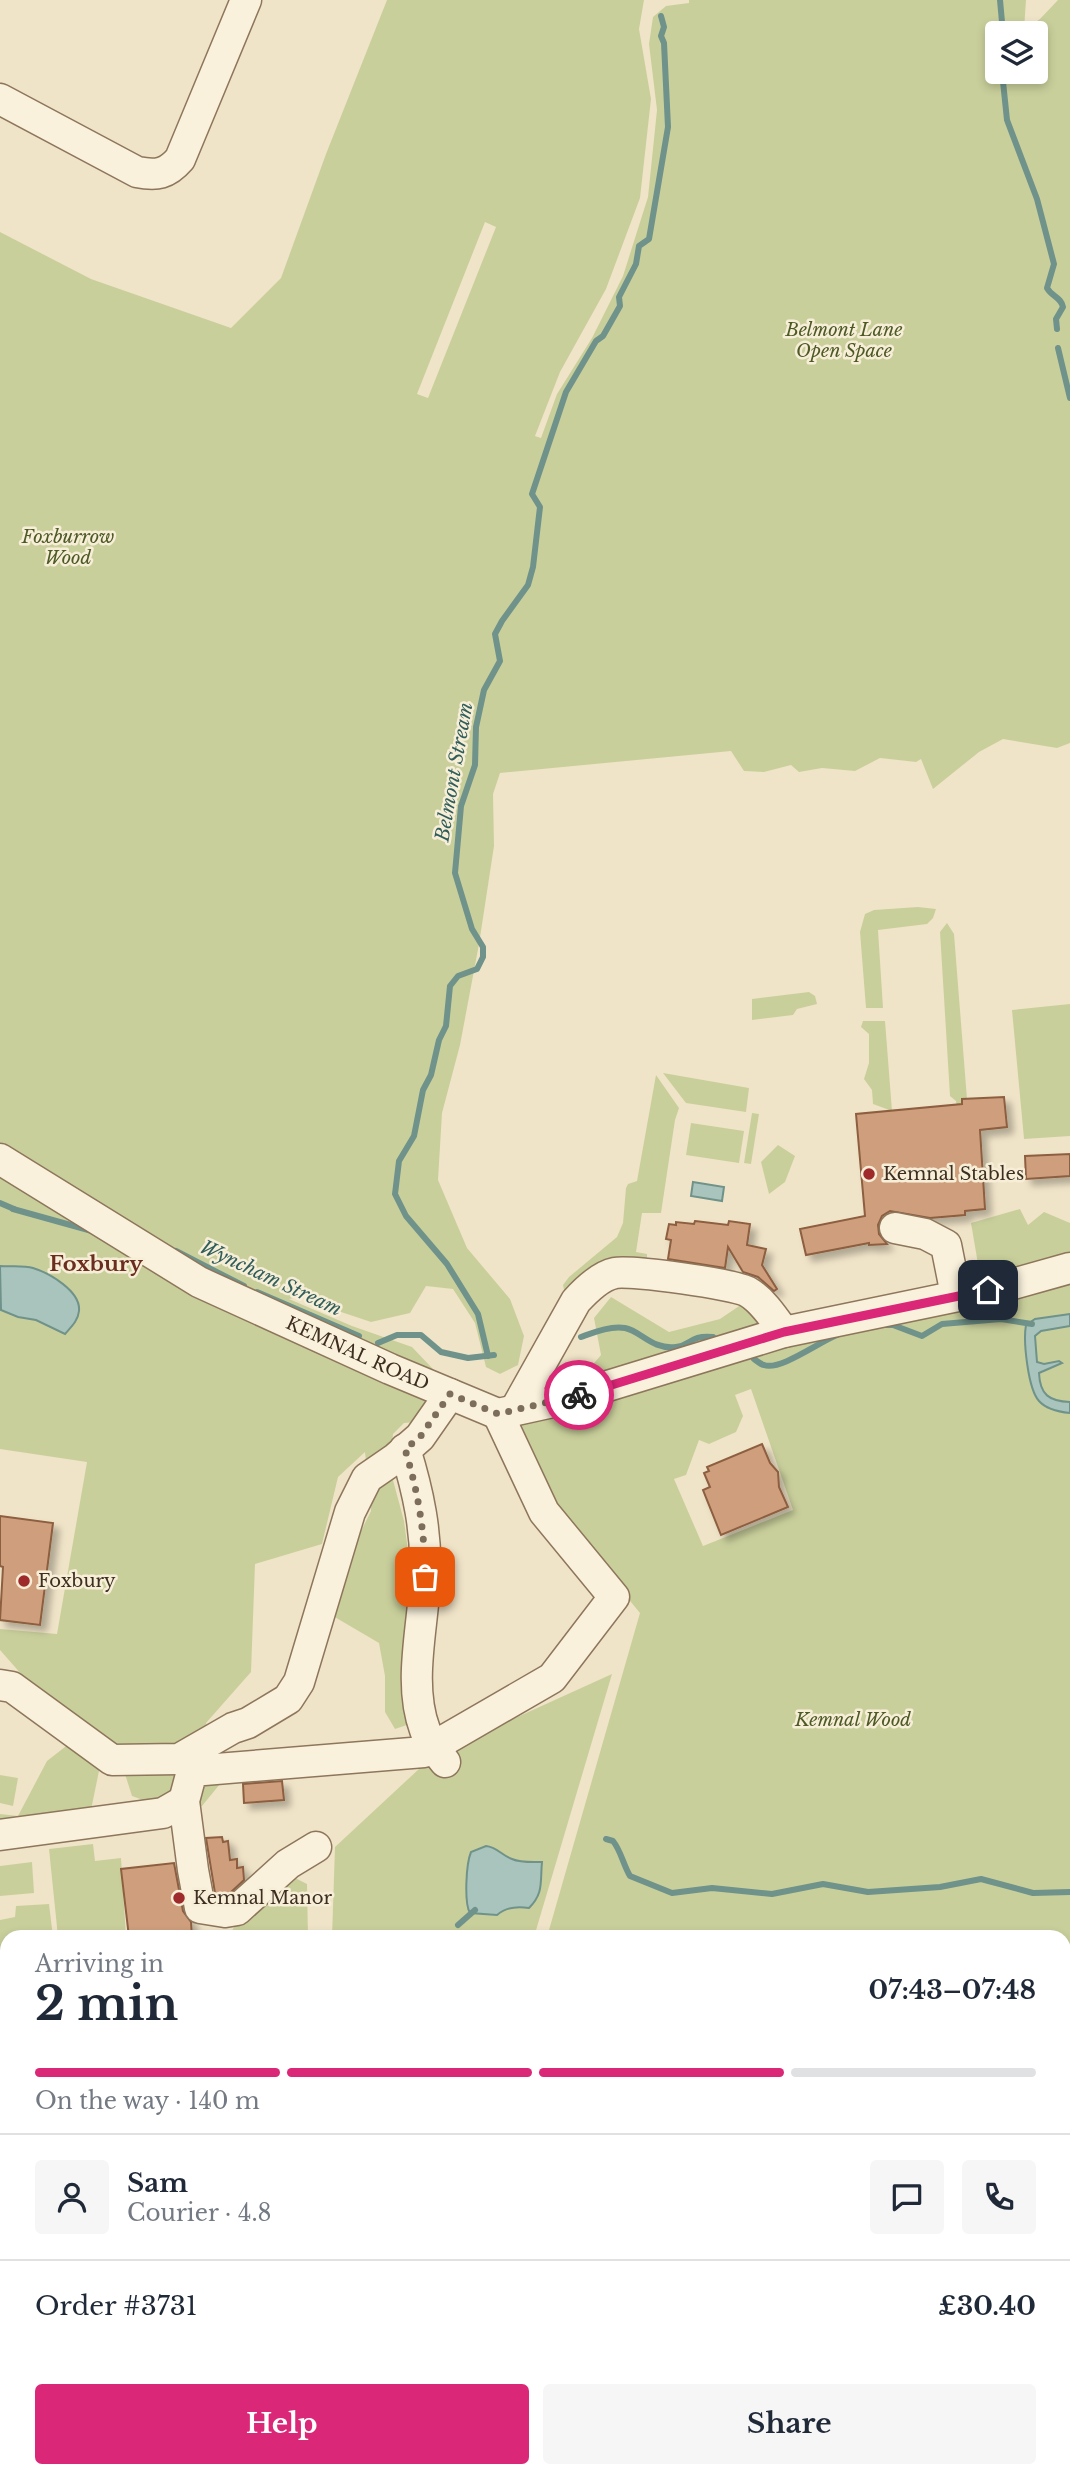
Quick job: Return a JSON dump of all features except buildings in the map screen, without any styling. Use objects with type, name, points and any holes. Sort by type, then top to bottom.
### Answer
[{"type":"street","points":[[0,99],[137,173],[153,175],[170,171],[180,159],[246,0]]},
{"type":"street","name":"KEMNAL ROAD","points":[[0,1159],[199,1282],[390,1369],[450,1394],[507,1412]]},
{"type":"street","points":[[895,1228],[925,1234],[946,1245],[956,1295]]},
{"type":"street","points":[[507,1412],[562,1400],[784,1332],[1006,1286],[1070,1268]]},
{"type":"street","points":[[507,1412],[576,1301],[585,1290],[613,1273],[652,1275],[733,1287],[749,1292],[784,1332]]},
{"type":"street","points":[[0,1685],[12,1687],[113,1760],[179,1759],[288,1699],[299,1682],[350,1511],[367,1478],[420,1437],[450,1394]]},
{"type":"street","points":[[316,1847],[288,1864],[237,1910],[225,1912],[200,1908],[192,1870],[184,1801],[192,1771],[425,1752],[439,1754],[552,1678],[614,1597],[544,1513],[507,1412]]},
{"type":"street","points":[[405,1449],[421,1509],[425,1539],[418,1681],[424,1730],[439,1754]]},
{"type":"street","points":[[0,1835],[163,1813],[184,1801]]},
{"type":"green space","points":[[387,0],[644,0],[639,29],[651,99],[640,198],[606,289],[560,372],[535,436],[541,438],[557,394],[592,338],[623,276],[648,197],[657,110],[649,44],[653,17],[666,6],[689,3],[689,0],[1026,0],[1025,21],[985,21],[985,84],[1048,84],[1048,21],[1037,21],[1058,0],[1070,0],[1070,743],[1057,748],[1003,739],[979,752],[933,789],[921,759],[916,762],[880,758],[855,771],[822,768],[799,772],[791,765],[764,772],[744,771],[731,751],[500,773],[493,794],[494,846],[479,944],[460,1045],[442,1113],[438,1180],[467,1248],[510,1299],[524,1336],[518,1365],[500,1374],[486,1367],[475,1323],[453,1289],[426,1286],[410,1313],[371,1322],[317,1304],[306,1295],[289,1299],[352,1326],[412,1347],[433,1369],[434,1402],[428,1421],[404,1423],[393,1434],[390,1469],[404,1521],[411,1573],[410,1724],[395,1729],[385,1712],[385,1676],[379,1643],[333,1616],[352,1549],[371,1511],[365,1452],[338,1477],[322,1544],[255,1564],[251,1672],[206,1723],[220,1784],[202,1806],[162,1807],[132,1796],[124,1771],[37,1692],[0,1650],[0,1629],[57,1634],[87,1462],[0,1449],[0,232],[91,279],[231,328],[281,278],[326,154]],"holes":[[[485,222],[496,227],[428,398],[417,394]]]},
{"type":"green space","points":[[918,907],[936,909],[927,924],[878,930],[883,1008],[866,1008],[860,932],[865,914],[874,910]]},
{"type":"green space","points":[[947,923],[954,934],[967,1099],[962,1099],[967,1175],[956,1101],[950,1096],[940,932]]},
{"type":"green space","points":[[809,992],[815,996],[817,1004],[797,1009],[793,1015],[752,1020],[752,999]]},
{"type":"green space","points":[[1070,1004],[1070,1136],[1024,1139],[1012,1010]]},
{"type":"green space","points":[[863,1021],[885,1021],[892,1111],[873,1104],[872,1090],[864,1079],[869,1063],[869,1034],[861,1027]]},
{"type":"green space","points":[[663,1073],[749,1088],[746,1112],[686,1103]]},
{"type":"green space","points":[[656,1075],[679,1108],[661,1213],[642,1213],[636,1252],[655,1259],[653,1271],[566,1300],[563,1285],[617,1237],[623,1223],[626,1188],[628,1184],[637,1181]]},
{"type":"green space","points":[[752,1113],[759,1114],[751,1164],[744,1163]]},
{"type":"green space","points":[[691,1123],[744,1131],[739,1163],[686,1155]]},
{"type":"green space","points":[[778,1145],[795,1156],[785,1182],[769,1194],[761,1162]]},
{"type":"green space","name":"Kemnal Wood","points":[[1020,1209],[1028,1225],[1044,1212],[1070,1223],[1070,1930],[549,1930],[640,1613],[492,1434],[550,1415],[601,1355],[594,1318],[611,1297],[669,1332],[720,1319],[748,1300],[782,1341],[986,1280],[978,1264],[971,1223]],"holes":[[[751,1389],[793,1510],[703,1546],[674,1479],[686,1475],[699,1440],[709,1444],[736,1432],[743,1416],[735,1395]]]},
{"type":"green space","points":[[612,1674],[536,1930],[332,1930],[335,1847],[434,1755]]},
{"type":"green space","points":[[70,1743],[100,1766],[91,1810],[0,1837],[0,1814],[18,1816],[47,1761]]},
{"type":"green space","points":[[0,1775],[18,1778],[13,1806],[0,1803]]},
{"type":"green space","points":[[93,1844],[95,1861],[121,1858],[126,1930],[57,1930],[49,1849]]},
{"type":"green space","points":[[32,1862],[34,1893],[0,1896],[0,1866]]},
{"type":"green space","points":[[293,1877],[307,1884],[308,1930],[232,1930],[235,1925]]},
{"type":"green space","points":[[49,1904],[52,1930],[0,1930],[0,1920],[15,1917],[16,1906]]},
{"type":"water","points":[[693,1182],[724,1187],[722,1201],[691,1196]]},
{"type":"water","points":[[0,1266],[33,1268],[70,1290],[79,1311],[76,1321],[65,1334],[36,1320],[1,1310]]},
{"type":"water","points":[[1070,1314],[1070,1326],[1041,1331],[1035,1336],[1037,1362],[1062,1363],[1039,1373],[1041,1387],[1051,1398],[1070,1402],[1070,1413],[1045,1406],[1035,1395],[1029,1376],[1025,1342],[1026,1325],[1035,1319]]},
{"type":"water","points":[[486,1846],[515,1860],[542,1862],[539,1892],[529,1908],[512,1908],[497,1915],[470,1913],[466,1892],[469,1858],[471,1852]]},
{"type":"waterway","points":[[1000,0],[1002,21]]},
{"type":"waterway","name":"Belmont Stream","points":[[488,1356],[478,1314],[447,1264],[406,1216],[395,1194],[399,1161],[414,1136],[423,1090],[431,1075],[439,1040],[446,1026],[450,986],[458,976],[477,969],[483,957],[483,947],[472,929],[455,873],[461,806],[475,765],[476,727],[484,690],[500,661],[495,634],[528,585],[533,567],[540,507],[532,494],[566,392],[620,306],[619,297],[636,264],[639,246],[649,239],[668,127],[664,43],[661,36],[664,27],[661,16]]},
{"type":"waterway","points":[[1003,84],[1007,120],[1037,199],[1054,264],[1047,288],[1063,307],[1056,319],[1057,329]]},
{"type":"waterway","points":[[1058,348],[1070,398]]},
{"type":"waterway","name":"Wyncham Stream","points":[[0,1203],[14,1209]]},
{"type":"waterway","name":"Wyncham Stream","points":[[13,1209],[92,1231]]},
{"type":"waterway","name":"Wyncham Stream","points":[[176,1251],[244,1286]]},
{"type":"waterway","name":"Wyncham Stream","points":[[257,1292],[359,1336]]},
{"type":"waterway","name":"Wyncham Stream","points":[[885,1325],[893,1325],[922,1336],[942,1324],[1001,1319],[1032,1324]]},
{"type":"waterway","name":"Wyncham Stream","points":[[581,1337],[597,1331],[625,1328],[660,1346],[668,1347],[681,1346],[699,1337],[713,1337]]},
{"type":"waterway","name":"Wyncham Stream","points":[[378,1343],[397,1335],[421,1335],[441,1352],[468,1358],[494,1355]]},
{"type":"waterway","name":"Wyncham Stream","points":[[754,1359],[764,1365],[780,1364],[837,1335]]},
{"type":"waterway","points":[[606,1839],[616,1845],[630,1876],[672,1893],[712,1888],[772,1894],[823,1884],[868,1892],[940,1887],[981,1879],[1033,1893],[1070,1892]]},
{"type":"waterway","points":[[458,1925],[475,1910]]},
{"type":"way so far","points":[[425,1577],[425,1539],[421,1509],[405,1449],[420,1437],[450,1394],[498,1414],[579,1395]]},
{"type":"place","name":"Kemnal Stables","points":[[869,1174]]},
{"type":"place","name":"Foxbury","points":[[24,1581]]},
{"type":"place","name":"Kemnal Manor","points":[[179,1898]]},
{"type":"district","name":"Foxbury","points":[[96,1264]]},
{"type":"route","points":[[579,1395],[784,1332],[988,1290]]},
{"type":"park label","name":"Belmont Lane Open Space","points":[[844,340]]},
{"type":"park label","name":"Foxburrow Wood","points":[[68,547]]}]
